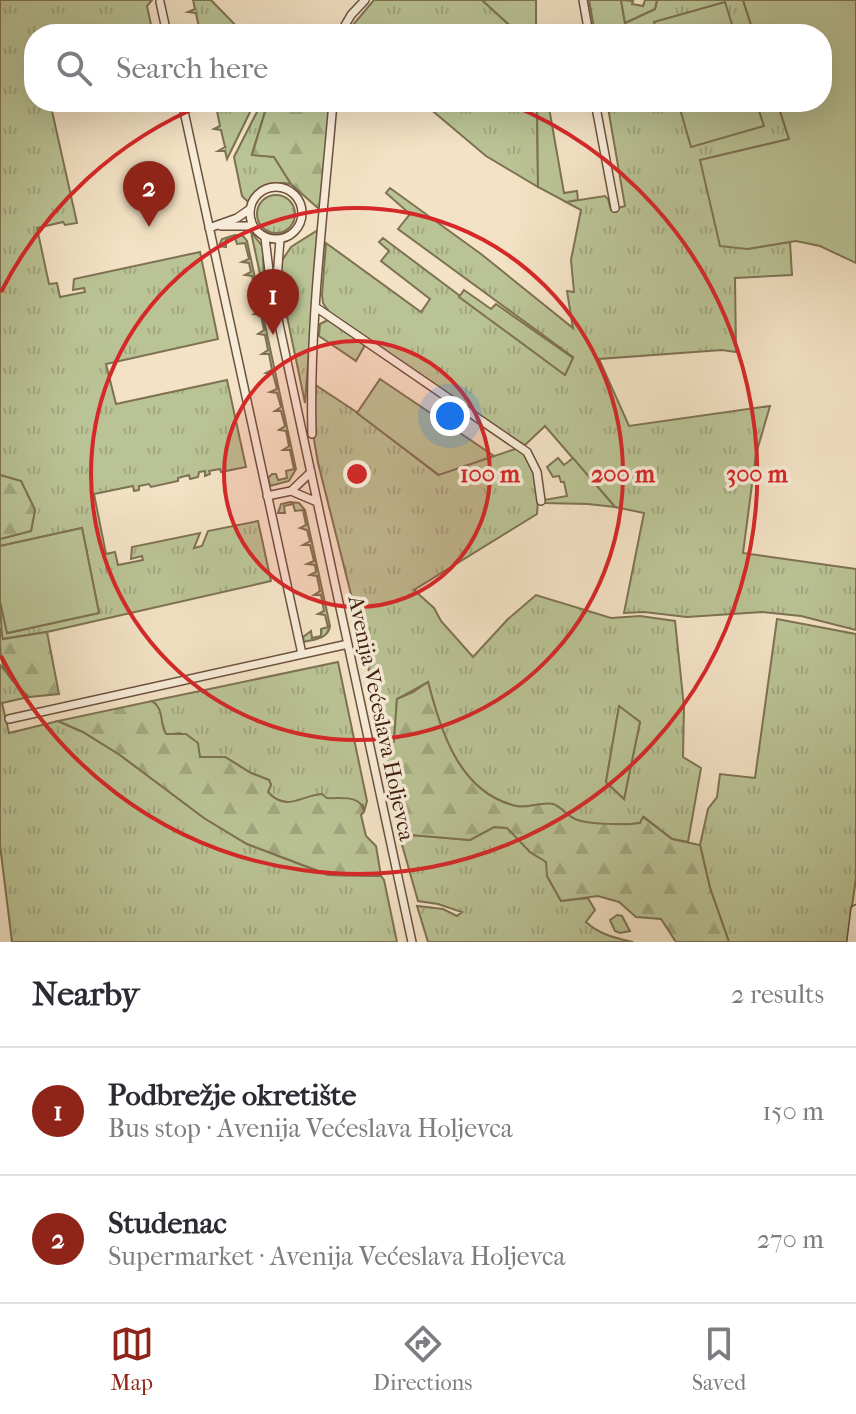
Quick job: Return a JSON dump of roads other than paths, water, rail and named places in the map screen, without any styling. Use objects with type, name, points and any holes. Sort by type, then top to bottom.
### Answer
[{"type":"street","points":[[346,24],[365,0]]},
{"type":"street","points":[[583,0],[587,24]]},
{"type":"street","points":[[160,2],[165,24]]},
{"type":"street","points":[[184,112],[302,654]]},
{"type":"street","points":[[312,434],[311,401],[332,112]]},
{"type":"street","points":[[597,112],[615,208]]},
{"type":"street","points":[[274,187],[291,192],[301,206],[300,223],[295,231],[280,239],[265,238],[253,226],[250,209],[252,201],[265,189],[274,187]]},
{"type":"street","points":[[219,226],[250,209]]},
{"type":"street","points":[[209,228],[253,226]]},
{"type":"street","name":"Avenija Većeslava Holjevca","points":[[265,238],[271,287],[412,942]]},
{"type":"street","name":"Avenija Većeslava Holjevca","points":[[277,309],[280,239]]},
{"type":"street","points":[[317,308],[527,452],[537,472],[541,501]]},
{"type":"street","points":[[267,496],[291,491],[311,472]]},
{"type":"street","points":[[291,491],[317,502]]},
{"type":"street","points":[[9,719],[348,644]]},
{"type":"street","points":[[852,942],[856,910]]},
{"type":"place","name":"Studenac","points":[[149,227]]},
{"type":"place","name":"Podbrežje okretište","points":[[273,335]]}]
